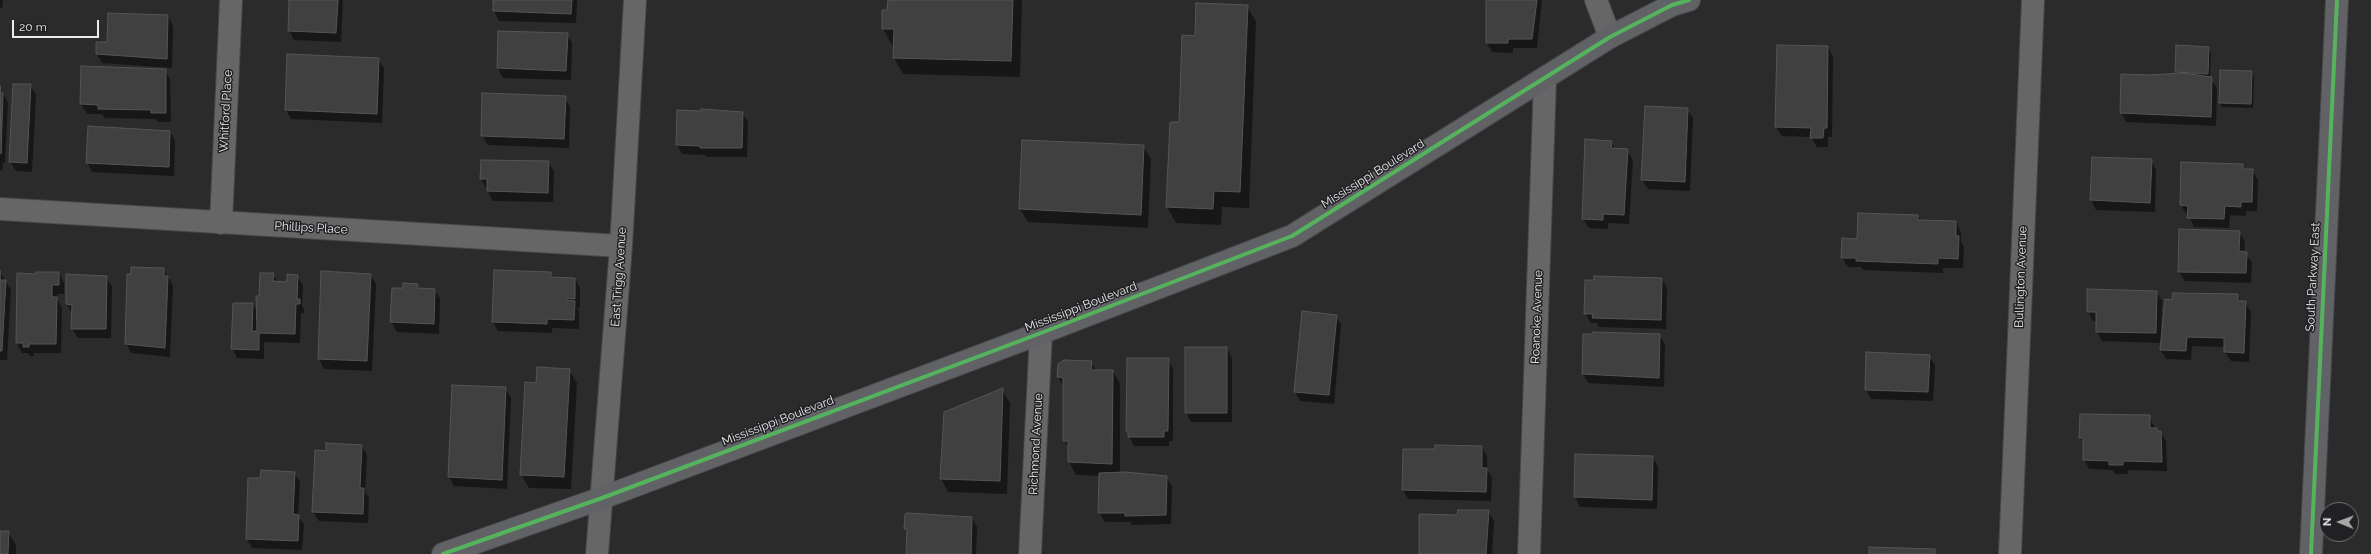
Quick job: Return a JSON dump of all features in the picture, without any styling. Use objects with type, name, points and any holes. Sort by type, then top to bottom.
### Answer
[{"type":"main road","name":"Mississippi Boulevard","points":[[443,554],[602,498],[1041,333],[1292,236],[1545,79],[1610,36],[1672,5],[1689,0]]},
{"type":"main road","name":"South Parkway East","points":[[2311,554],[2336,0]]},
{"type":"street","name":"Whitford Place","points":[[221,223],[231,0]]},
{"type":"street","name":"East Trigg Avenue","points":[[598,554],[622,246],[635,0]]},
{"type":"street","points":[[1596,0],[1610,36]]},
{"type":"street","name":"Bullington Avenue","points":[[2010,554],[2033,0]]},
{"type":"street","name":"Roanoke Avenue","points":[[1529,554],[1545,79]]},
{"type":"street","name":"Phillips Place","points":[[0,209],[622,246]]},
{"type":"street","name":"Richmond Avenue","points":[[1030,554],[1041,333]]},
{"type":"building","points":[[289,0],[338,0],[336,33],[288,31]]},
{"type":"building","points":[[493,0],[572,0],[571,14],[493,11]]},
{"type":"building","points":[[888,0],[1013,0],[1011,61],[893,58],[894,29],[882,29],[882,10],[887,10]]},
{"type":"building","points":[[1486,0],[1537,0],[1532,39],[1508,39],[1508,43],[1486,43]]},
{"type":"building","points":[[1196,3],[1248,5],[1240,192],[1214,191],[1213,209],[1166,207],[1170,122],[1179,122],[1182,35],[1195,36]]},
{"type":"building","points":[[108,13],[168,15],[167,59],[96,54],[96,42],[107,42]]},
{"type":"building","points":[[498,31],[568,33],[566,71],[497,68]]},
{"type":"building","points":[[1777,45],[1828,46],[1827,128],[1824,128],[1823,138],[1810,138],[1811,128],[1775,127]]},
{"type":"building","points":[[2176,45],[2209,47],[2208,74],[2175,72]]},
{"type":"building","points":[[287,54],[379,58],[377,114],[285,110]]},
{"type":"building","points":[[81,66],[166,69],[166,113],[151,113],[151,110],[98,109],[98,105],[80,104]]},
{"type":"building","points":[[2220,70],[2252,71],[2251,104],[2219,103]]},
{"type":"building","points":[[2182,73],[2212,77],[2211,117],[2120,113],[2121,74],[2151,75]]},
{"type":"building","points":[[13,84],[31,84],[27,163],[9,162]]},
{"type":"building","points":[[0,86],[1,93],[3,93],[1,154]]},
{"type":"building","points":[[482,93],[566,96],[564,139],[481,136]]},
{"type":"building","points":[[1645,106],[1688,108],[1685,182],[1641,180]]},
{"type":"building","points":[[701,109],[743,112],[742,148],[700,148],[700,146],[676,145],[677,110],[701,111]]},
{"type":"building","points":[[88,126],[170,131],[169,167],[86,163]]},
{"type":"building","points":[[1585,139],[1612,141],[1611,148],[1628,149],[1624,215],[1603,214],[1603,220],[1582,219]]},
{"type":"building","points":[[1022,140],[1144,145],[1141,215],[1019,209]]},
{"type":"building","points":[[2092,157],[2152,159],[2150,203],[2090,200]]},
{"type":"building","points":[[481,160],[549,161],[548,193],[487,191],[487,179],[480,179]]},
{"type":"building","points":[[2181,162],[2243,164],[2243,169],[2253,169],[2252,202],[2241,202],[2241,207],[2225,206],[2224,219],[2187,218],[2188,206],[2180,205]]},
{"type":"building","points":[[1858,213],[1918,215],[1918,220],[1956,221],[1956,236],[1959,236],[1958,259],[1938,258],[1938,264],[1856,261],[1856,258],[1841,258],[1842,238],[1857,239]]},
{"type":"building","points":[[2179,229],[2240,231],[2239,251],[2247,252],[2246,273],[2178,272]]},
{"type":"building","points":[[131,267],[164,268],[164,276],[168,276],[165,348],[125,344],[127,274],[131,274]]},
{"type":"building","points":[[494,270],[551,272],[551,277],[575,278],[575,299],[567,298],[567,300],[575,301],[574,320],[547,319],[547,324],[492,322]]},
{"type":"building","points":[[321,271],[371,274],[367,361],[318,359]]},
{"type":"building","points":[[36,272],[59,272],[59,285],[52,285],[52,297],[57,297],[56,344],[29,344],[29,347],[23,347],[23,343],[16,343],[17,273],[36,274]]},
{"type":"building","points":[[260,273],[274,273],[273,281],[287,282],[287,274],[298,275],[297,299],[300,299],[300,304],[296,304],[295,334],[259,333],[259,350],[231,349],[233,303],[253,303],[252,331],[257,331],[256,296],[259,296]]},
{"type":"building","points":[[66,274],[107,276],[106,329],[71,329],[72,305],[66,304]]},
{"type":"building","points":[[1594,276],[1662,278],[1661,320],[1592,318],[1593,314],[1584,314],[1585,280],[1594,280]]},
{"type":"building","points":[[0,280],[6,280],[2,351],[0,351]]},
{"type":"building","points":[[403,283],[418,284],[417,288],[435,289],[434,324],[390,322],[392,288],[403,288]]},
{"type":"building","points":[[2087,289],[2157,291],[2156,333],[2096,332],[2096,312],[2087,312]]},
{"type":"building","points":[[2173,293],[2238,294],[2238,301],[2246,301],[2244,353],[2224,352],[2224,338],[2187,337],[2186,351],[2160,350],[2165,299],[2172,300]]},
{"type":"building","points":[[1302,311],[1337,315],[1329,395],[1294,392]]},
{"type":"building","points":[[1593,332],[1660,334],[1659,378],[1582,374],[1583,334],[1593,334]]},
{"type":"building","points":[[1185,347],[1227,347],[1227,413],[1185,413]]},
{"type":"building","points":[[1866,352],[1930,355],[1928,392],[1865,390]]},
{"type":"building","points":[[1127,358],[1169,358],[1168,431],[1164,431],[1164,437],[1128,437],[1128,431],[1126,431]]},
{"type":"building","points":[[1064,360],[1092,361],[1091,370],[1113,370],[1112,464],[1068,462],[1068,441],[1063,441],[1063,378],[1057,377],[1058,364]]},
{"type":"building","points":[[537,367],[570,369],[564,477],[520,475],[525,382],[536,383]]},
{"type":"building","points":[[452,385],[506,387],[502,480],[448,477]]},
{"type":"building","points":[[1003,388],[1000,481],[940,479],[944,412]]},
{"type":"building","points":[[2080,414],[2150,415],[2150,428],[2157,428],[2157,431],[2161,431],[2162,462],[2123,461],[2123,465],[2109,465],[2109,461],[2083,460],[2083,438],[2079,438]]},
{"type":"building","points":[[326,443],[362,445],[360,488],[364,488],[363,514],[312,512],[315,450],[326,451]]},
{"type":"building","points":[[1435,445],[1482,446],[1482,468],[1487,468],[1486,492],[1402,490],[1403,449],[1435,449]]},
{"type":"building","points":[[1575,454],[1653,456],[1652,500],[1574,497]]},
{"type":"building","points":[[261,470],[295,472],[293,514],[299,515],[298,541],[246,539],[248,478],[260,478]]},
{"type":"building","points":[[1125,472],[1167,476],[1166,515],[1125,516],[1125,513],[1098,513],[1099,473]]},
{"type":"building","points":[[1458,510],[1489,510],[1486,554],[1419,554],[1419,514],[1457,515]]},
{"type":"building","points":[[905,514],[972,517],[971,554],[906,554],[907,529],[904,529]]},
{"type":"building","points":[[0,531],[9,531],[8,554],[0,554]]},
{"type":"building","points":[[1869,547],[1935,549],[1935,554],[1869,554]]},
{"type":"cycle path","points":[[443,554],[602,498],[1041,333],[1292,236],[1610,37],[1672,5],[1689,0]]},
{"type":"cycle path","points":[[2311,554],[2337,0]]}]
